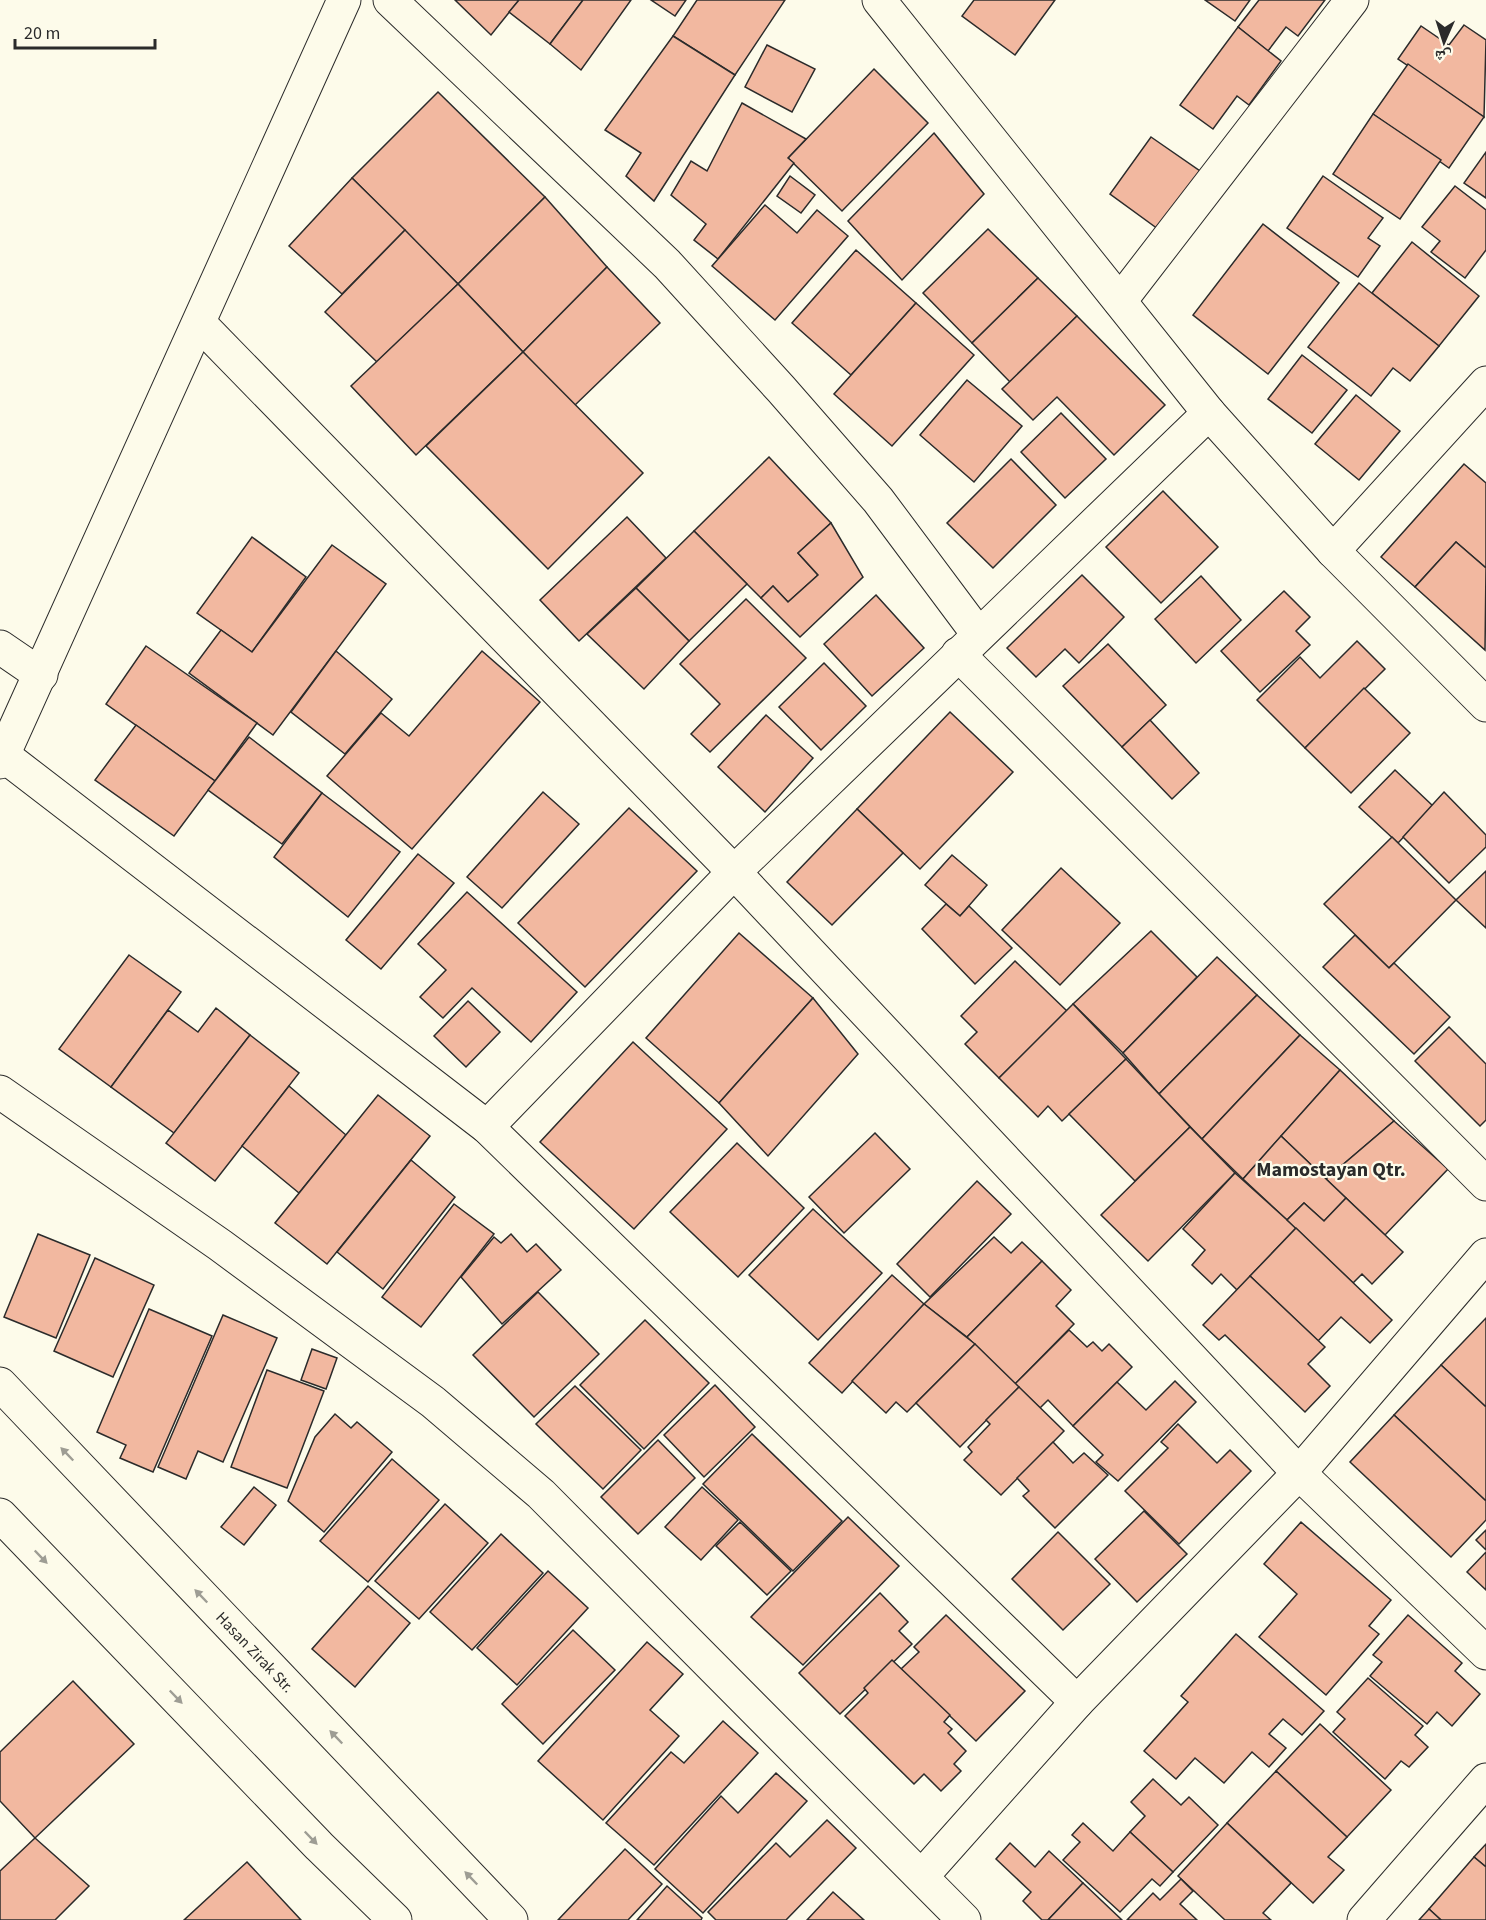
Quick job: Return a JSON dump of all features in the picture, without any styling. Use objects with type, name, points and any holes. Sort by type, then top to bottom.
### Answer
[{"type":"street","points":[[344,0],[2,759],[487,1126],[1077,1702]]},
{"type":"street","points":[[390,0],[667,264],[878,500],[968,644],[1484,1178]]},
{"type":"street","points":[[879,0],[1209,413],[1333,551],[1486,705]]},
{"type":"street","points":[[1120,301],[1352,0]]},
{"type":"street","points":[[199,322],[734,872],[1299,1473],[1486,1653]]},
{"type":"street","points":[[1333,551],[1486,383]]},
{"type":"street","points":[[487,1126],[734,872],[1209,413]]},
{"type":"street","points":[[0,647],[41,675]]},
{"type":"street","points":[[0,1092],[220,1245],[460,1425],[541,1494],[964,1920]]},
{"type":"street","points":[[922,1876],[1077,1702],[1299,1473],[1486,1255]]},
{"type":"street","name":"Hasan Zirak Str.","points":[[0,1384],[511,1920]]},
{"type":"street","points":[[0,1515],[319,1846],[395,1920]]},
{"type":"street","points":[[1364,1920],[1486,1780]]},
{"type":"building","points":[[455,0],[519,0],[491,35]]},
{"type":"building","points":[[519,0],[583,0],[550,44],[509,12]]},
{"type":"building","points":[[583,0],[631,0],[581,70],[550,44]]},
{"type":"building","points":[[651,0],[686,0],[675,16]]},
{"type":"building","points":[[697,0],[785,0],[735,75],[673,36]]},
{"type":"building","points":[[974,0],[1055,0],[1015,55],[962,16]]},
{"type":"building","points":[[1205,0],[1250,0],[1235,21]]},
{"type":"building","points":[[1259,0],[1325,0],[1298,36],[1286,27],[1268,51],[1238,27]]},
{"type":"building","points":[[1464,25],[1486,40],[1484,117],[1398,59],[1421,26],[1449,45]]},
{"type":"building","points":[[1238,27],[1281,61],[1249,105],[1237,96],[1213,129],[1180,105]]},
{"type":"building","points":[[673,36],[735,75],[654,201],[626,176],[641,153],[605,130]]},
{"type":"building","points":[[767,45],[815,69],[792,112],[745,87]]},
{"type":"building","points":[[1408,64],[1484,117],[1449,168],[1373,114]]},
{"type":"building","points":[[874,69],[928,123],[842,211],[788,158]]},
{"type":"building","points":[[438,92],[545,197],[458,284],[352,178]]},
{"type":"building","points":[[742,103],[806,139],[788,158],[794,163],[718,259],[694,240],[706,224],[671,195],[691,161],[707,171]]},
{"type":"building","points":[[1373,114],[1441,160],[1400,219],[1333,174]]},
{"type":"building","points":[[934,133],[984,194],[902,280],[848,221]]},
{"type":"building","points":[[1151,137],[1200,171],[1158,229],[1110,194]]},
{"type":"building","points":[[1486,152],[1486,198],[1464,183]]},
{"type":"building","points":[[790,176],[815,195],[801,213],[777,196]]},
{"type":"building","points":[[1323,176],[1383,218],[1368,238],[1380,246],[1358,277],[1287,228]]},
{"type":"building","points":[[352,178],[405,230],[342,294],[289,246]]},
{"type":"building","points":[[1455,186],[1486,210],[1486,250],[1465,278],[1431,252],[1440,241],[1422,227]]},
{"type":"building","points":[[545,197],[607,267],[523,352],[458,284]]},
{"type":"building","points":[[765,205],[797,233],[817,210],[848,236],[775,320],[712,266]]},
{"type":"building","points":[[1263,224],[1339,283],[1268,374],[1193,315]]},
{"type":"building","points":[[988,229],[1038,278],[972,343],[923,293]]},
{"type":"building","points":[[405,230],[458,284],[377,362],[325,312]]},
{"type":"building","points":[[1412,242],[1479,296],[1439,346],[1372,293]]},
{"type":"building","points":[[856,250],[916,303],[851,375],[792,323]]},
{"type":"building","points":[[607,267],[660,323],[574,406],[523,352]]},
{"type":"building","points":[[1038,278],[1077,316],[1010,382],[972,343]]},
{"type":"building","points":[[1359,283],[1439,346],[1410,381],[1393,368],[1371,396],[1308,347]]},
{"type":"building","points":[[458,284],[523,352],[416,455],[351,386]]},
{"type":"building","points":[[916,303],[974,355],[892,446],[834,394]]},
{"type":"building","points":[[1077,316],[1165,405],[1114,455],[1057,397],[1033,420],[1002,389]]},
{"type":"building","points":[[523,352],[643,473],[548,569],[426,446]]},
{"type":"building","points":[[1302,355],[1347,390],[1312,433],[1268,399]]},
{"type":"building","points":[[967,380],[1022,426],[974,482],[920,435]]},
{"type":"building","points":[[1356,395],[1400,431],[1359,480],[1315,444]]},
{"type":"building","points":[[1061,413],[1106,459],[1065,498],[1021,452]]},
{"type":"building","points":[[769,457],[831,523],[798,553],[818,575],[788,602],[773,586],[761,598],[694,531]]},
{"type":"building","points":[[1011,459],[1056,505],[993,568],[947,523]]},
{"type":"building","points":[[1464,464],[1486,483],[1486,568],[1456,542],[1415,587],[1381,557]]},
{"type":"building","points":[[1163,491],[1218,547],[1161,603],[1106,547]]},
{"type":"building","points":[[627,517],[666,558],[579,641],[540,600]]},
{"type":"building","points":[[831,523],[863,577],[800,637],[761,598],[773,586],[788,602],[818,575],[798,553]]},
{"type":"building","points":[[694,531],[747,584],[689,641],[636,588]]},
{"type":"building","points":[[252,537],[306,577],[252,652],[197,613]]},
{"type":"building","points":[[1456,542],[1486,568],[1485,650],[1415,587]]},
{"type":"building","points":[[332,545],[386,584],[273,735],[189,673],[221,630],[252,652]]},
{"type":"building","points":[[1082,575],[1124,617],[1079,663],[1065,649],[1036,677],[1007,648]]},
{"type":"building","points":[[1201,576],[1241,620],[1196,663],[1155,619]]},
{"type":"building","points":[[636,588],[689,641],[644,689],[587,634]]},
{"type":"building","points":[[1284,591],[1310,617],[1296,631],[1310,645],[1260,692],[1221,651]]},
{"type":"building","points":[[876,595],[924,648],[872,696],[824,644]]},
{"type":"building","points":[[746,599],[806,658],[710,752],[691,734],[720,704],[680,664]]},
{"type":"building","points":[[1357,641],[1385,669],[1305,748],[1257,700],[1300,657],[1320,678]]},
{"type":"building","points":[[1108,644],[1166,705],[1122,747],[1063,686]]},
{"type":"building","points":[[146,646],[257,723],[215,781],[106,704]]},
{"type":"building","points":[[336,651],[392,699],[345,754],[291,712]]},
{"type":"building","points":[[482,651],[540,702],[412,849],[327,776],[381,713],[409,736]]},
{"type":"building","points":[[824,663],[866,706],[821,750],[779,707]]},
{"type":"building","points":[[1364,688],[1410,733],[1351,793],[1305,748]]},
{"type":"building","points":[[950,712],[1013,772],[920,869],[857,809]]},
{"type":"building","points":[[766,715],[813,758],[765,812],[718,767]]},
{"type":"building","points":[[1150,720],[1199,773],[1172,799],[1122,747]]},
{"type":"building","points":[[136,725],[215,781],[174,836],[95,780]]},
{"type":"building","points":[[249,737],[322,793],[282,844],[208,790]]},
{"type":"building","points":[[1395,770],[1433,806],[1398,843],[1359,807]]},
{"type":"building","points":[[543,792],[579,824],[502,908],[467,877]]},
{"type":"building","points":[[1444,792],[1486,835],[1486,847],[1449,883],[1403,837]]},
{"type":"building","points":[[322,793],[400,852],[348,917],[274,857]]},
{"type":"building","points":[[629,808],[697,871],[585,987],[518,923]]},
{"type":"building","points":[[857,809],[903,853],[832,925],[787,882]]},
{"type":"building","points":[[1392,837],[1456,900],[1389,968],[1324,904]]},
{"type":"building","points":[[418,854],[454,883],[381,969],[346,940]]},
{"type":"building","points":[[952,855],[987,885],[960,916],[925,885]]},
{"type":"building","points":[[1061,868],[1120,923],[1060,985],[1002,930]]},
{"type":"building","points":[[1486,871],[1486,928],[1456,900]]},
{"type":"building","points":[[467,892],[577,992],[531,1042],[472,988],[443,1018],[420,997],[446,970],[418,944]]},
{"type":"building","points":[[946,904],[960,916],[969,906],[1012,948],[975,984],[922,929]]},
{"type":"building","points":[[1151,931],[1197,977],[1123,1053],[1073,1004]]},
{"type":"building","points":[[739,933],[813,998],[719,1103],[646,1038]]},
{"type":"building","points":[[1355,935],[1389,968],[1394,963],[1450,1017],[1414,1054],[1323,967]]},
{"type":"building","points":[[129,955],[181,992],[111,1087],[59,1049]]},
{"type":"building","points":[[1217,957],[1257,995],[1159,1094],[1123,1053]]},
{"type":"building","points":[[1015,961],[1067,1011],[999,1078],[965,1044],[977,1032],[961,1016]]},
{"type":"building","points":[[1257,995],[1300,1035],[1202,1139],[1159,1094]]},
{"type":"building","points":[[813,998],[858,1054],[768,1156],[719,1103]]},
{"type":"building","points":[[468,1001],[500,1032],[466,1067],[434,1036]]},
{"type":"building","points":[[1073,1004],[1126,1059],[1062,1121],[1048,1106],[1038,1117],[999,1078]]},
{"type":"building","points":[[216,1008],[250,1035],[174,1133],[111,1087],[168,1010],[198,1032]]},
{"type":"building","points":[[1449,1027],[1486,1064],[1486,1120],[1480,1126],[1415,1061]]},
{"type":"building","points":[[250,1035],[299,1073],[215,1181],[166,1143]]},
{"type":"building","points":[[1300,1035],[1340,1070],[1243,1179],[1202,1139]]},
{"type":"building","points":[[633,1042],[727,1129],[634,1229],[540,1142]]},
{"type":"building","points":[[1126,1059],[1190,1127],[1135,1181],[1069,1114]]},
{"type":"building","points":[[1340,1070],[1394,1121],[1326,1179],[1281,1136]]},
{"type":"building","points":[[289,1086],[346,1135],[299,1193],[242,1146]]},
{"type":"building","points":[[378,1095],[430,1136],[327,1264],[275,1223]]},
{"type":"building","points":[[1394,1121],[1448,1169],[1385,1235],[1326,1179]]},
{"type":"building","points":[[1190,1127],[1235,1173],[1148,1261],[1101,1215]]},
{"type":"building","points":[[875,1133],[910,1169],[844,1233],[809,1197]]},
{"type":"building","points":[[1281,1136],[1346,1198],[1324,1221],[1304,1203],[1287,1220],[1243,1179]]},
{"type":"building","points":[[737,1143],[804,1208],[738,1277],[670,1212]]},
{"type":"building","points":[[411,1160],[455,1197],[383,1289],[337,1252]]},
{"type":"building","points":[[1235,1173],[1296,1228],[1237,1290],[1221,1274],[1212,1284],[1192,1265],[1205,1250],[1183,1229]]},
{"type":"building","points":[[977,1181],[1011,1214],[930,1297],[897,1264]]},
{"type":"building","points":[[1346,1198],[1403,1252],[1372,1284],[1362,1274],[1353,1283],[1287,1220],[1304,1203],[1324,1221]]},
{"type":"building","points":[[454,1204],[494,1234],[421,1327],[382,1297]]},
{"type":"building","points":[[813,1209],[882,1273],[818,1340],[749,1275]]},
{"type":"building","points":[[1296,1228],[1392,1320],[1370,1343],[1341,1317],[1318,1341],[1250,1276]]},
{"type":"building","points":[[38,1234],[90,1255],[56,1338],[4,1317]]},
{"type":"building","points":[[511,1234],[527,1252],[536,1244],[561,1270],[502,1324],[461,1277],[494,1237],[501,1243]]},
{"type":"building","points":[[994,1237],[1011,1253],[1022,1242],[1042,1261],[967,1337],[924,1304]]},
{"type":"building","points":[[95,1258],[154,1285],[113,1377],[54,1351]]},
{"type":"building","points":[[1042,1261],[1071,1290],[1056,1306],[1074,1324],[1015,1384],[967,1337]]},
{"type":"building","points":[[892,1275],[924,1304],[842,1393],[809,1363]]},
{"type":"building","points":[[1250,1276],[1325,1347],[1308,1364],[1330,1386],[1305,1412],[1225,1335],[1219,1340],[1203,1325]]},
{"type":"building","points":[[538,1292],[599,1354],[534,1417],[473,1355]]},
{"type":"building","points":[[924,1304],[975,1344],[907,1412],[896,1402],[886,1413],[852,1381]]},
{"type":"building","points":[[149,1309],[212,1336],[153,1472],[120,1458],[126,1445],[97,1432]]},
{"type":"building","points":[[223,1315],[277,1338],[223,1462],[198,1451],[186,1479],[158,1467]]},
{"type":"building","points":[[1486,1318],[1486,1407],[1441,1365]]},
{"type":"building","points":[[645,1320],[709,1383],[644,1449],[580,1385]]},
{"type":"building","points":[[1069,1330],[1087,1347],[1093,1342],[1102,1351],[1109,1344],[1132,1367],[1073,1426],[1048,1400],[1040,1408],[1015,1384]]},
{"type":"building","points":[[975,1344],[1019,1387],[960,1447],[916,1403]]},
{"type":"building","points":[[312,1349],[337,1358],[326,1389],[301,1380]]},
{"type":"building","points":[[1441,1365],[1486,1407],[1486,1501],[1394,1415]]},
{"type":"building","points":[[267,1370],[324,1391],[287,1488],[231,1467]]},
{"type":"building","points":[[1175,1381],[1196,1402],[1118,1481],[1096,1462],[1103,1455],[1073,1426],[1117,1382],[1146,1410]]},
{"type":"building","points":[[715,1385],[755,1427],[704,1477],[664,1435]]},
{"type":"building","points":[[575,1386],[641,1450],[603,1489],[536,1424]]},
{"type":"building","points":[[1019,1387],[1064,1431],[1001,1495],[964,1460],[972,1452],[968,1447],[990,1424],[986,1420]]},
{"type":"building","points":[[335,1414],[351,1428],[357,1422],[392,1452],[324,1532],[288,1501],[315,1437]]},
{"type":"building","points":[[1394,1415],[1486,1501],[1486,1520],[1451,1557],[1350,1462]]},
{"type":"building","points":[[1178,1424],[1217,1463],[1230,1450],[1251,1471],[1179,1544],[1125,1491],[1168,1448],[1161,1442]]},
{"type":"building","points":[[752,1434],[842,1521],[793,1571],[703,1484]]},
{"type":"building","points":[[658,1440],[695,1478],[638,1534],[601,1497]]},
{"type":"building","points":[[1053,1442],[1073,1463],[1084,1453],[1108,1475],[1055,1528],[1023,1496],[1029,1491],[1017,1478]]},
{"type":"building","points":[[392,1459],[439,1500],[368,1582],[320,1541]]},
{"type":"building","points":[[254,1487],[276,1505],[244,1545],[221,1527]]},
{"type":"building","points":[[702,1487],[738,1520],[701,1560],[665,1527]]},
{"type":"building","points":[[445,1504],[488,1543],[419,1619],[375,1581]]},
{"type":"building","points":[[1144,1511],[1187,1554],[1137,1602],[1095,1559]]},
{"type":"building","points":[[848,1517],[899,1566],[803,1665],[751,1617]]},
{"type":"building","points":[[740,1522],[791,1571],[767,1595],[716,1546]]},
{"type":"building","points":[[1301,1522],[1391,1600],[1369,1626],[1379,1634],[1326,1695],[1259,1637],[1297,1594],[1264,1564]]},
{"type":"building","points":[[1486,1530],[1486,1550],[1476,1540]]},
{"type":"building","points":[[1058,1532],[1110,1584],[1063,1630],[1012,1579]]},
{"type":"building","points":[[501,1534],[543,1573],[472,1650],[430,1612]]},
{"type":"building","points":[[1486,1552],[1486,1590],[1467,1572]]},
{"type":"building","points":[[548,1571],[588,1608],[517,1685],[477,1648]]},
{"type":"building","points":[[368,1586],[410,1623],[355,1687],[312,1649]]},
{"type":"building","points":[[880,1593],[908,1622],[899,1631],[912,1644],[840,1714],[799,1673]]},
{"type":"building","points":[[946,1615],[1025,1691],[976,1741],[901,1669],[919,1652],[914,1647]]},
{"type":"building","points":[[1408,1615],[1462,1663],[1455,1671],[1480,1694],[1452,1726],[1437,1712],[1427,1724],[1370,1676],[1382,1662],[1373,1655]]},
{"type":"building","points":[[573,1630],[615,1670],[543,1744],[502,1704]]},
{"type":"building","points":[[1236,1634],[1324,1711],[1302,1735],[1283,1719],[1269,1734],[1286,1748],[1269,1767],[1252,1752],[1224,1783],[1195,1758],[1176,1779],[1144,1751],[1188,1702],[1181,1696]]},
{"type":"building","points":[[647,1642],[683,1674],[650,1710],[679,1736],[603,1820],[538,1761]]},
{"type":"building","points":[[892,1660],[950,1715],[944,1722],[952,1729],[948,1733],[966,1751],[954,1764],[961,1771],[941,1791],[924,1774],[914,1784],[845,1716],[868,1693],[864,1688]]},
{"type":"building","points":[[1368,1678],[1423,1726],[1415,1735],[1428,1747],[1409,1767],[1401,1761],[1385,1779],[1333,1732],[1345,1719],[1337,1712]]},
{"type":"building","points":[[73,1681],[134,1744],[35,1838],[0,1801],[0,1752]]},
{"type":"building","points":[[723,1721],[758,1753],[654,1865],[606,1823],[671,1752],[684,1763]]},
{"type":"building","points":[[1320,1724],[1391,1790],[1347,1837],[1276,1771]]},
{"type":"building","points":[[1276,1771],[1347,1837],[1328,1857],[1344,1870],[1313,1903],[1227,1823]]},
{"type":"building","points":[[776,1773],[807,1801],[703,1913],[655,1869],[721,1796],[738,1813]]},
{"type":"building","points":[[1153,1779],[1181,1805],[1189,1797],[1218,1825],[1173,1872],[1130,1832],[1145,1816],[1131,1802]]},
{"type":"building","points":[[827,1820],[856,1848],[786,1920],[716,1920],[708,1912],[776,1843],[790,1857]]},
{"type":"building","points":[[1083,1823],[1113,1851],[1130,1832],[1173,1872],[1160,1886],[1152,1879],[1120,1912],[1063,1860],[1080,1842],[1072,1835]]},
{"type":"building","points":[[1227,1823],[1291,1883],[1263,1913],[1271,1920],[1225,1920],[1178,1876]]},
{"type":"building","points":[[35,1838],[89,1886],[55,1920],[0,1920],[0,1871]]},
{"type":"building","points":[[1010,1843],[1035,1867],[1049,1851],[1083,1883],[1048,1920],[1042,1920],[1023,1901],[1031,1892],[996,1859]]},
{"type":"building","points":[[1486,1844],[1486,1867],[1474,1857]]},
{"type":"building","points":[[625,1849],[662,1884],[628,1920],[558,1920]]},
{"type":"building","points":[[1474,1857],[1486,1867],[1486,1920],[1441,1920],[1429,1909]]},
{"type":"building","points":[[247,1862],[301,1920],[184,1920]]},
{"type":"building","points":[[1181,1879],[1193,1891],[1180,1904],[1197,1920],[1127,1920],[1153,1893],[1160,1900]]},
{"type":"building","points":[[1083,1883],[1122,1920],[1048,1920]]},
{"type":"building","points":[[667,1886],[702,1918],[701,1920],[637,1920]]},
{"type":"building","points":[[833,1892],[864,1920],[807,1920]]},
{"type":"building","points":[[1429,1909],[1441,1920],[1419,1920]]},
{"type":"district","name":"Mamostayan Qtr.","points":[[1331,1169]]}]
